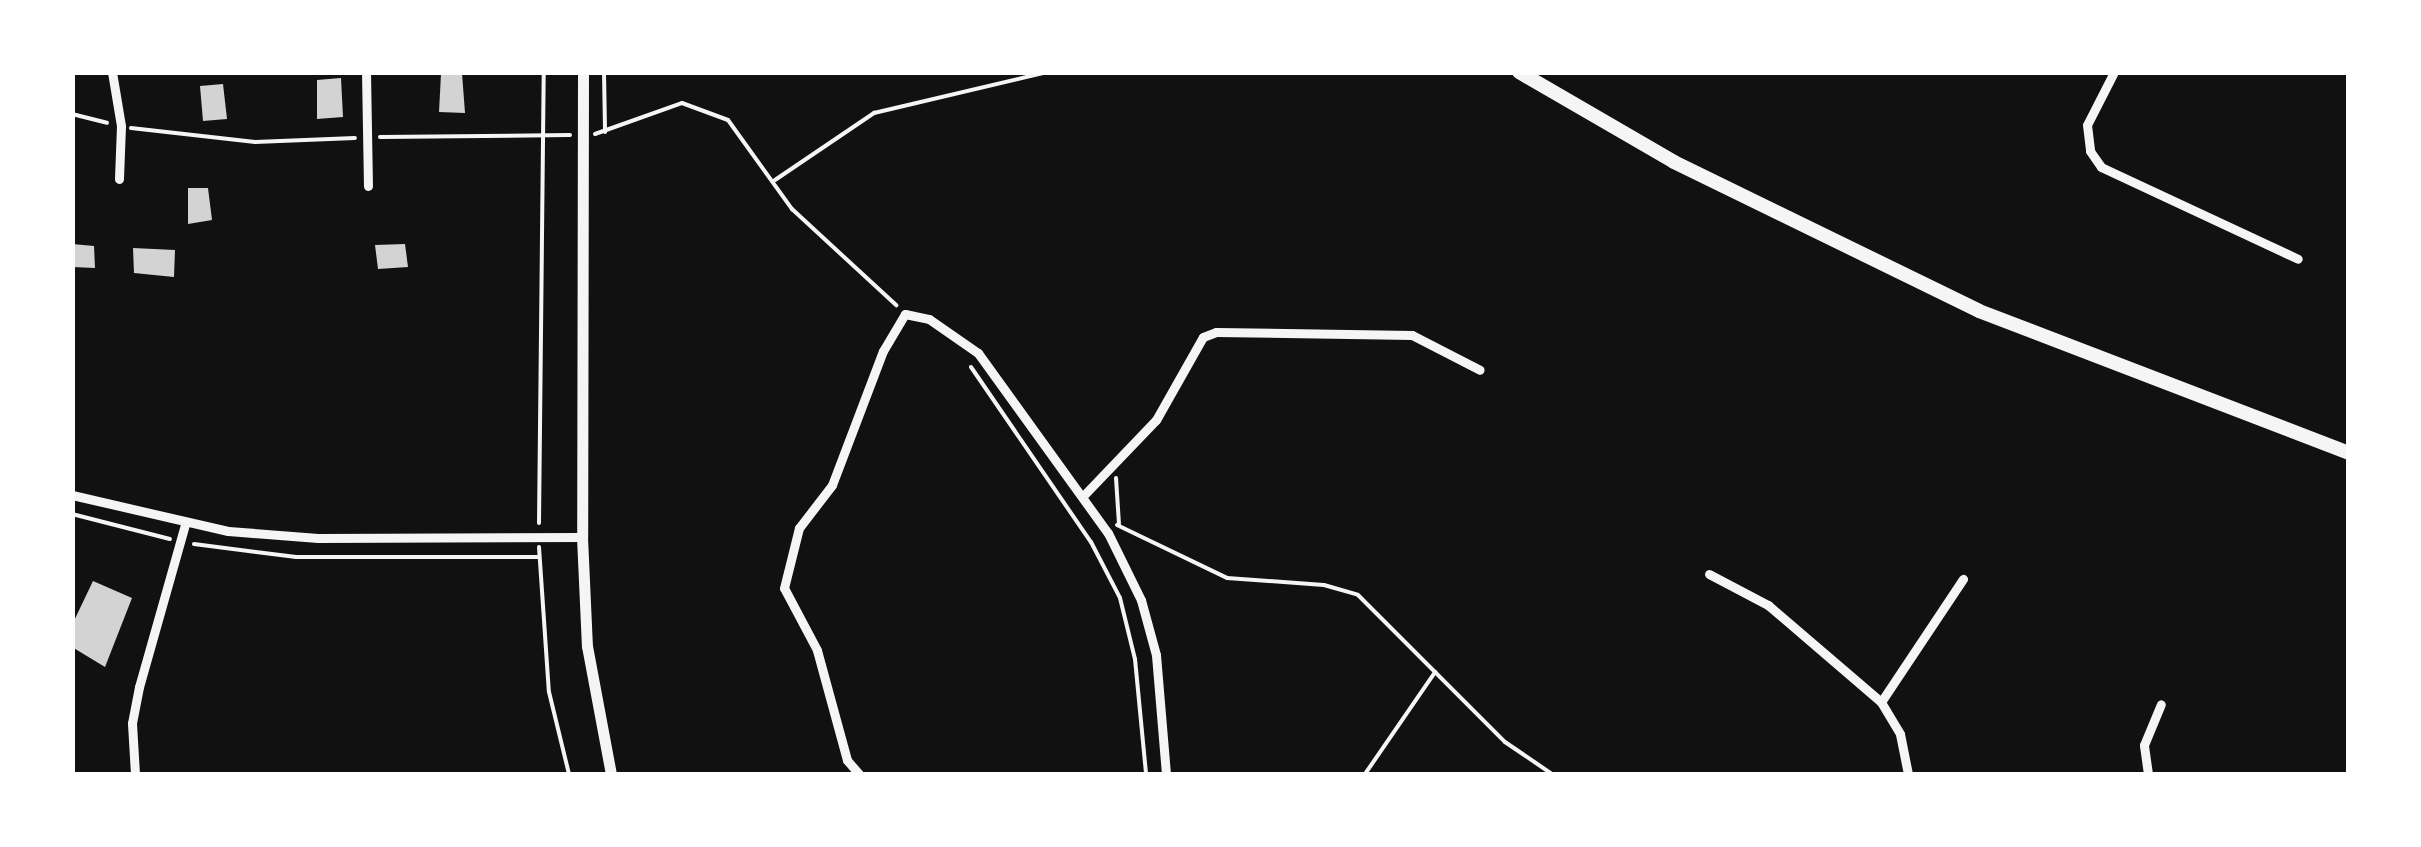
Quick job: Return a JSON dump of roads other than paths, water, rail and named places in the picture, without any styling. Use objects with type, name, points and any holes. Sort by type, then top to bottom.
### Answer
[{"type":"main road","points":[[1519,72],[1674,162],[1979,311],[2348,453]]},
{"type":"street","points":[[112,72],[121,126],[119,178]]},
{"type":"street","points":[[366,72],[368,186]]},
{"type":"street","points":[[583,72],[582,537],[591,675],[610,774]]},
{"type":"street","points":[[2114,72],[2088,125],[2090,152],[2101,167],[2298,259]]},
{"type":"street","points":[[859,774],[847,760],[817,650],[784,588],[799,528],[832,485],[883,351],[905,314],[930,319],[978,353],[1084,495],[1108,534],[1141,600],[1156,654],[1166,774]]},
{"type":"street","points":[[1084,495],[1115,469],[1156,420],[1203,338],[1216,332],[1412,335],[1480,370]]},
{"type":"street","points":[[72,495],[185,524],[318,538],[539,541],[582,537]]},
{"type":"street","points":[[136,774],[132,723],[185,524]]},
{"type":"street","points":[[1709,574],[1768,605],[1881,702],[1900,734],[1908,774]]},
{"type":"street","points":[[1881,702],[1962,579]]},
{"type":"street","points":[[2148,774],[2144,745],[2161,704]]}]
